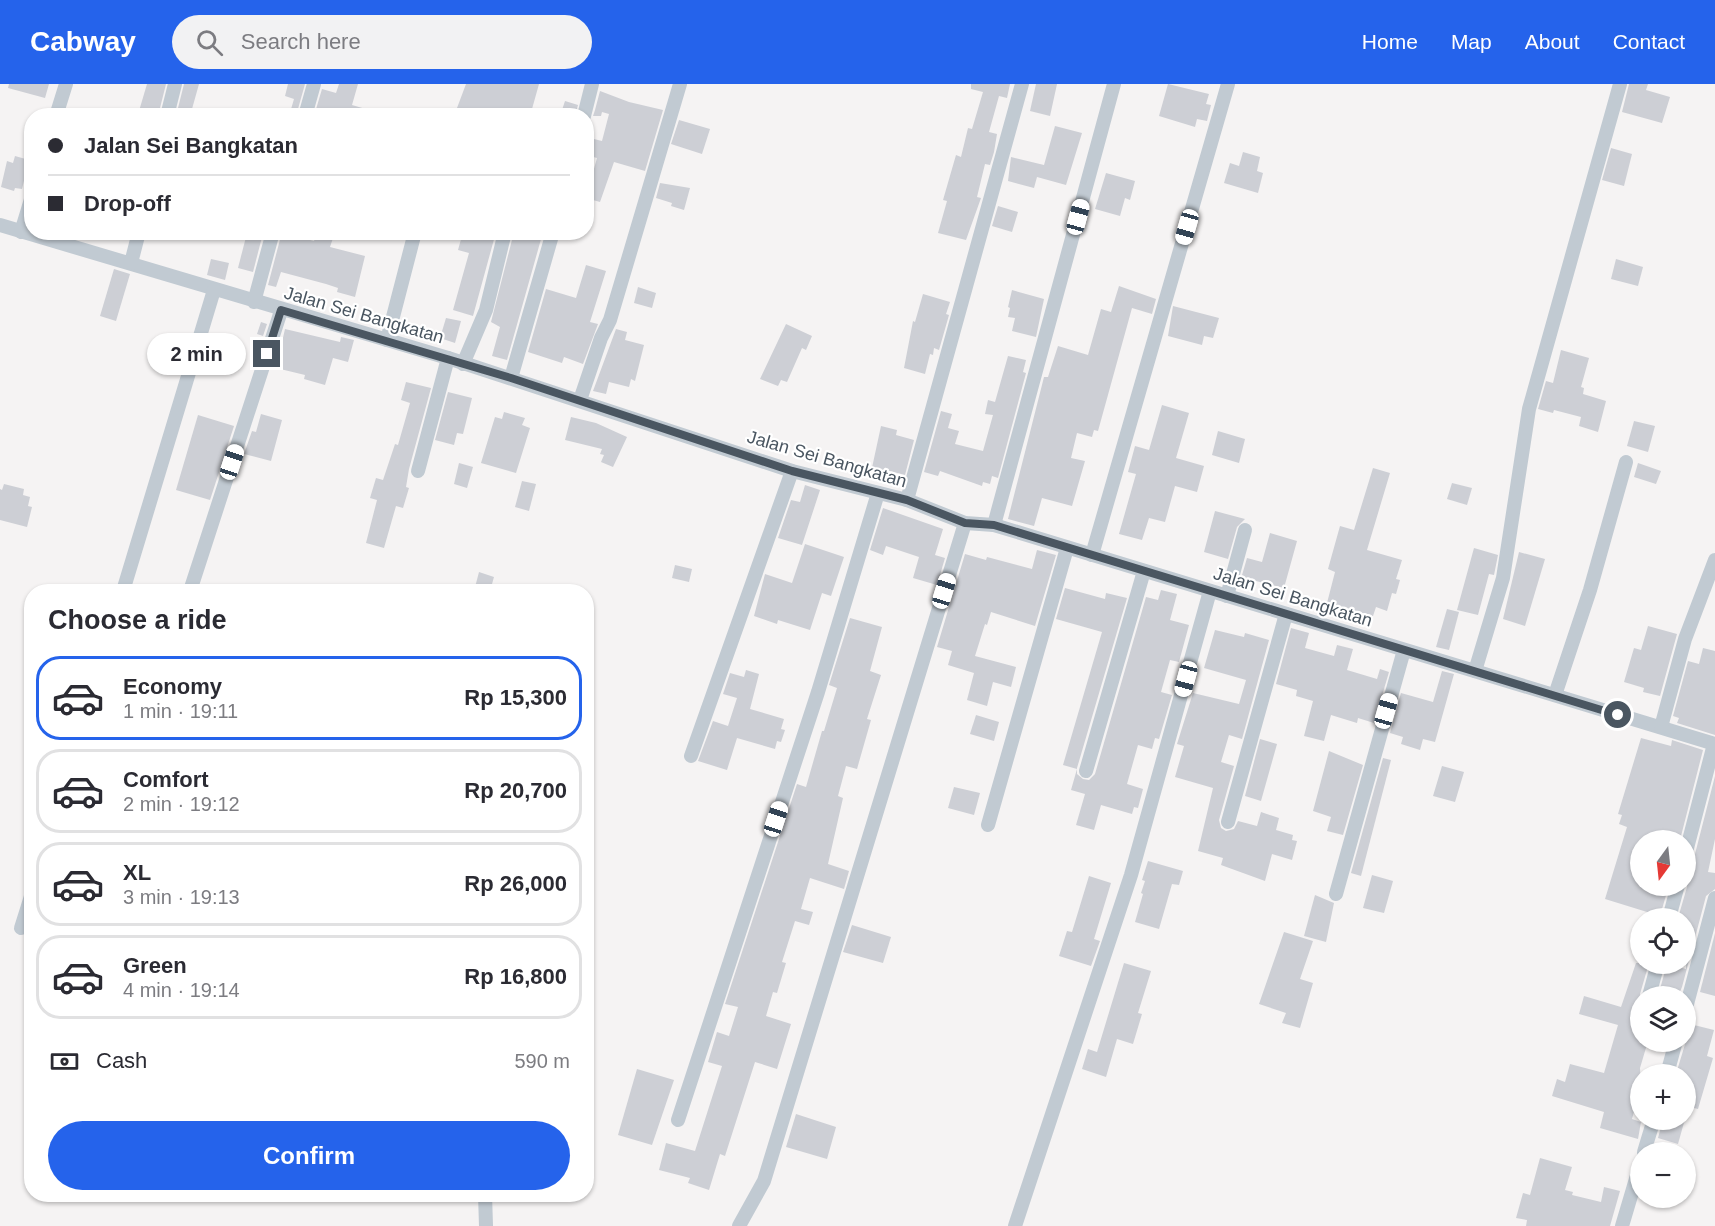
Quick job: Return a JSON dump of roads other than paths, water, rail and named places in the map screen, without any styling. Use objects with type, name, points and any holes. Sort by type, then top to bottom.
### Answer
[{"type":"street","points":[[58,108],[66,84]]},
{"type":"street","points":[[169,108],[175,84]]},
{"type":"street","points":[[307,108],[314,84]]},
{"type":"street","points":[[586,108],[592,84]]},
{"type":"street","points":[[580,400],[601,338],[610,320],[680,84]]},
{"type":"street","points":[[907,500],[1022,84]]},
{"type":"street","points":[[994,525],[1114,84]]},
{"type":"street","points":[[1092,555],[1228,84]]},
{"type":"street","points":[[1475,671],[1503,578],[1529,409],[1620,84]]},
{"type":"street","points":[[21,232],[24,222]]},
{"type":"street","name":"Jalan Sei Bangkatan","points":[[0,225],[24,233]]},
{"type":"street","name":"Jalan Sei Bangkatan","points":[[49,240],[448,358],[792,471],[907,500],[965,523],[994,525],[1714,744]]},
{"type":"street","points":[[131,263],[137,240]]},
{"type":"street","points":[[254,302],[271,240]]},
{"type":"street","points":[[387,340],[413,240]]},
{"type":"street","points":[[464,364],[486,310],[503,240]]},
{"type":"street","points":[[511,378],[551,240]]},
{"type":"street","points":[[125,584],[214,290]]},
{"type":"street","points":[[192,584],[281,310]]},
{"type":"street","points":[[418,471],[448,358]]},
{"type":"street","points":[[1555,695],[1590,590],[1626,462]]},
{"type":"street","points":[[690,756],[792,471]]},
{"type":"street","points":[[678,1120],[818,692],[878,493]]},
{"type":"street","points":[[739,1226],[764,1181],[965,523]]},
{"type":"street","points":[[1227,596],[1245,530]]},
{"type":"street","points":[[988,825],[1066,548]]},
{"type":"street","points":[[1661,727],[1685,639],[1715,560]]},
{"type":"street","points":[[1086,771],[1144,571]]},
{"type":"street","points":[[1015,1226],[1131,875],[1210,591]]},
{"type":"street","points":[[1228,822],[1286,614]]},
{"type":"street","points":[[1336,894],[1404,650]]},
{"type":"street","points":[[1692,830],[1714,744]]},
{"type":"street","points":[[1692,986],[1715,898]]},
{"type":"street","points":[[21,928],[24,918]]},
{"type":"street","points":[[1622,1226],[1630,1199]]},
{"type":"street","points":[[484,1202],[486,1226]]}]
